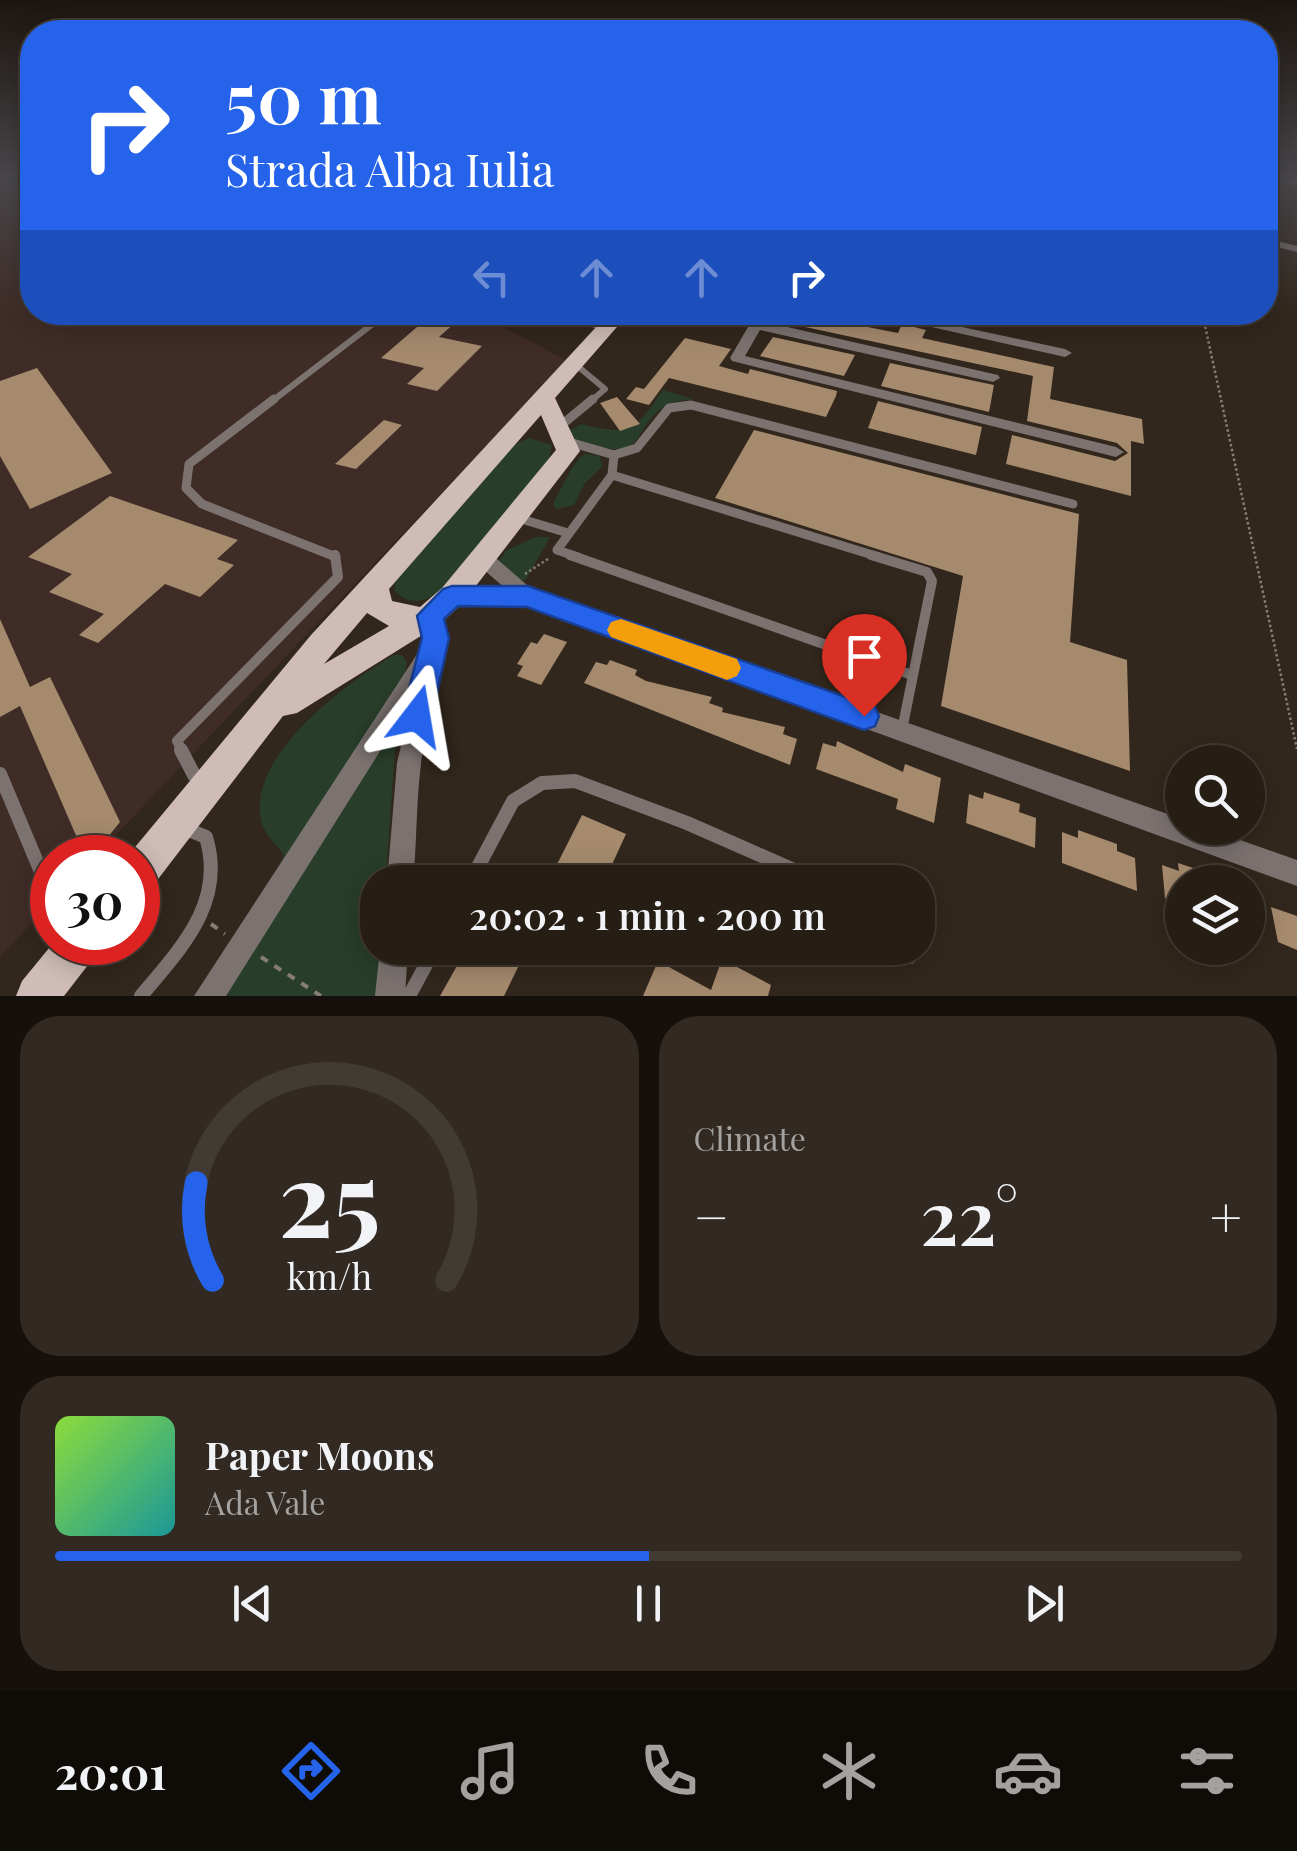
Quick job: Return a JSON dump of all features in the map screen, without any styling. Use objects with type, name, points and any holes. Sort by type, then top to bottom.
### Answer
[{"type":"main road","points":[[160,846],[374,586],[610,325]]},
{"type":"main road","points":[[262,721],[310,686],[429,627],[568,451],[545,399]]},
{"type":"main road","points":[[515,432],[540,430],[562,435]]},
{"type":"main road","points":[[374,586],[380,608],[429,627]]},
{"type":"main road","points":[[37,996],[60,965]]},
{"type":"street","points":[[755,325],[737,358],[1116,452]]},
{"type":"street","points":[[782,325],[993,378]]},
{"type":"street","points":[[933,325],[1065,353]]},
{"type":"street","points":[[484,558],[528,596]]},
{"type":"street","points":[[452,596],[528,596],[1297,873]]},
{"type":"street","points":[[401,865],[410,763],[429,627]]},
{"type":"street","points":[[209,996],[429,627]]},
{"type":"street","points":[[390,996],[393,965]]},
{"type":"lane","points":[[211,784],[194,775],[177,741],[338,577],[336,555],[202,504],[186,488],[189,464],[372,325]]},
{"type":"lane","points":[[575,364],[605,389],[562,435],[614,455],[637,448],[669,408],[691,405],[1074,504]]},
{"type":"lane","points":[[614,455],[612,474],[557,553],[912,675]]},
{"type":"lane","points":[[612,474],[926,572],[932,581],[902,730]]},
{"type":"lane","points":[[516,517],[568,533]]},
{"type":"lane","points":[[0,774],[30,846]]},
{"type":"lane","points":[[479,865],[513,801],[542,783],[575,781],[782,865]]},
{"type":"lane","points":[[141,996],[202,918],[213,889],[215,858],[206,837],[177,825]]},
{"type":"lane","points":[[409,996],[426,965]]},
{"type":"path","points":[[1205,325],[1297,749]]},
{"type":"shaded area","points":[[0,223],[20,223],[20,325],[500,325],[567,361],[116,835],[30,835],[30,925],[0,957]]},
{"type":"green space","points":[[663,390],[693,399],[663,407],[636,440],[623,449],[594,446],[565,433],[581,424],[611,430],[630,427],[645,415]]},
{"type":"green space","points":[[529,438],[552,445],[549,459],[439,594],[415,601],[394,590],[396,578],[515,444]]},
{"type":"green space","points":[[585,454],[600,456],[602,467],[585,483],[574,505],[556,509],[553,504],[563,484]]},
{"type":"green space","points":[[536,537],[550,537],[525,581],[513,577],[498,562],[507,550]]},
{"type":"green space","points":[[394,655],[402,655],[407,662],[397,717],[387,865],[360,865],[360,965],[380,965],[377,996],[198,996],[254,926],[284,855],[262,824],[260,799],[268,774],[303,725],[350,684]]},
{"type":"building","points":[[419,325],[452,325],[439,337],[482,346],[437,391],[407,384],[424,368],[381,358]]},
{"type":"building","points":[[796,325],[857,325],[898,333],[902,325],[906,325],[926,330],[922,338],[1054,367],[1050,399],[1142,419],[1144,444],[1131,441],[1131,496],[1006,464],[1012,435],[1115,461],[1128,453],[1117,443],[1027,421],[1033,376]]},
{"type":"building","points":[[773,337],[855,355],[844,376],[760,356]]},
{"type":"building","points":[[685,338],[731,349],[719,366],[748,374],[750,369],[837,391],[836,396],[826,417],[669,378],[649,405],[626,399],[636,387],[644,389]]},
{"type":"building","points":[[890,363],[994,385],[989,412],[881,386]]},
{"type":"building","points":[[37,368],[112,473],[30,509],[0,456],[0,381]]},
{"type":"building","points":[[617,397],[640,424],[620,431],[600,403]]},
{"type":"building","points":[[878,401],[982,427],[976,455],[868,428]]},
{"type":"building","points":[[384,420],[402,425],[356,469],[335,464]]},
{"type":"building","points":[[754,430],[1079,514],[1070,642],[1127,660],[1130,771],[941,706],[963,576],[715,498]]},
{"type":"building","points":[[110,496],[238,540],[217,559],[234,565],[200,597],[165,584],[98,643],[79,635],[104,614],[49,592],[72,574],[28,557]]},
{"type":"building","points":[[0,619],[30,687],[50,677],[120,822],[110,835],[76,835],[20,706],[0,717]]},
{"type":"building","points":[[544,634],[567,642],[541,685],[517,676],[523,666],[517,664],[531,642],[537,644]]},
{"type":"building","points":[[610,660],[637,670],[635,675],[646,681],[712,697],[709,703],[723,708],[722,712],[785,727],[783,734],[797,739],[790,765],[584,683],[596,662],[607,665]]},
{"type":"building","points":[[837,741],[903,772],[905,764],[941,778],[934,823],[896,809],[898,799],[816,769],[823,743],[836,747]]},
{"type":"building","points":[[984,792],[1020,804],[1019,812],[1036,818],[1035,848],[966,823],[969,794],[983,799]]},
{"type":"building","points":[[582,815],[626,834],[612,865],[557,865]]},
{"type":"building","points":[[1078,830],[1117,844],[1117,851],[1135,858],[1137,891],[1062,863],[1062,832],[1078,838]]},
{"type":"building","points":[[1271,907],[1297,916],[1297,950],[1278,942]]},
{"type":"building","points":[[457,965],[519,965],[504,996],[440,996]]},
{"type":"building","points":[[656,965],[665,965],[711,990],[720,965],[733,965],[771,985],[768,996],[643,996]]},
{"type":"slow traffic","points":[[621,630],[727,668]]},
{"type":"route","points":[[417,716],[436,638],[430,616],[452,596],[528,596],[864,716]]}]
